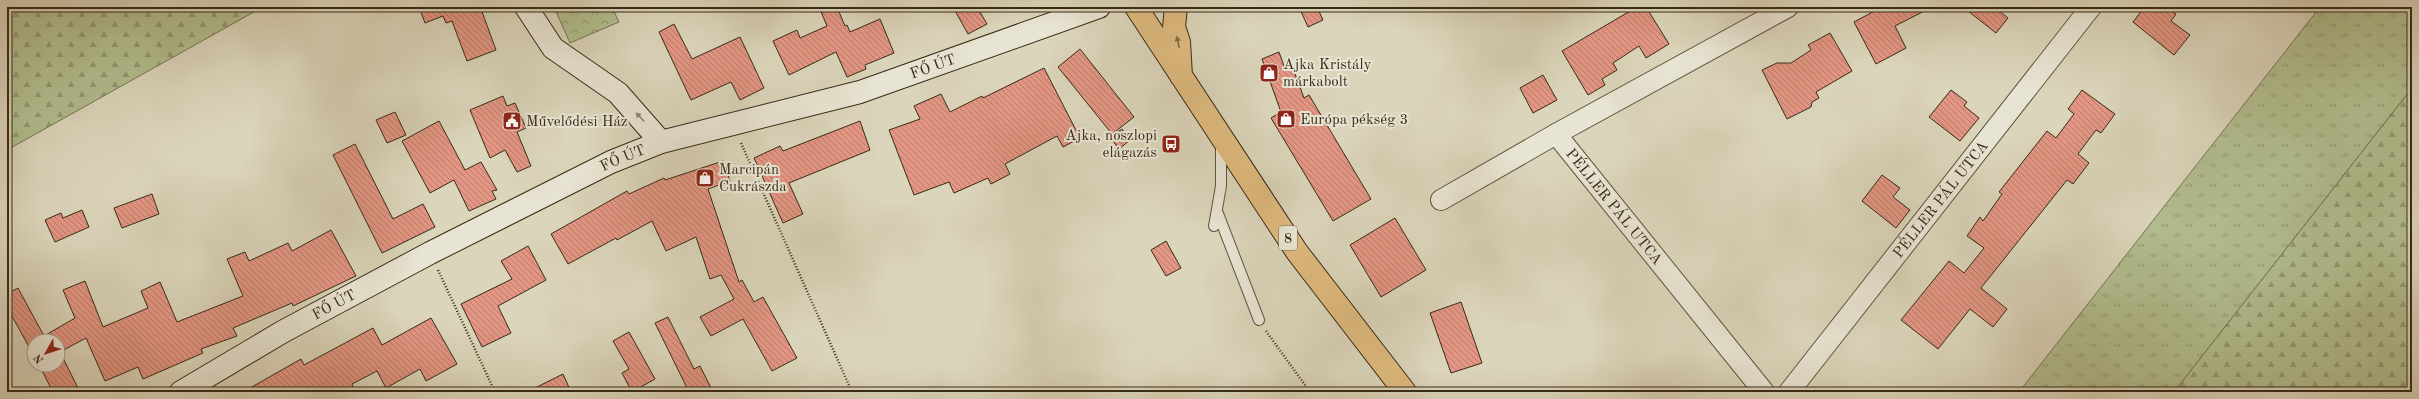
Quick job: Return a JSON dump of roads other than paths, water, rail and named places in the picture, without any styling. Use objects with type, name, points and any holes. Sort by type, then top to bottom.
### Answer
[{"type":"main road","points":[[526,7],[553,48],[618,93],[661,142]]},
{"type":"main road","name":"FŐ ÚT","points":[[180,392],[284,332],[430,253],[604,165],[661,142],[860,92],[1099,7]]},
{"type":"main road","name":"8","points":[[1136,7],[1221,140],[1298,252],[1405,392]]},
{"type":"main road","points":[[1176,7],[1174,26],[1179,42],[1181,77]]},
{"type":"street","name":"PÉLLER PÁL UTCA","points":[[1441,200],[1556,134],[1788,7]]},
{"type":"street","name":"PÉLLER PÁL UTCA","points":[[1789,392],[2091,7]]},
{"type":"street","name":"PÉLLER PÁL UTCA","points":[[1556,134],[1764,392]]},
{"type":"lane","points":[[1214,226],[1221,186],[1221,140]]},
{"type":"lane","points":[[1216,211],[1259,320]]},
{"type":"place","name":"Ajka Kristály márkabolt","points":[[1269,73]]},
{"type":"place","name":"Európa pékség 3","points":[[1286,119]]},
{"type":"place","name":"Művelődési Ház","points":[[512,121]]},
{"type":"place","name":"Ajka, noszlopi elágazás","points":[[1171,144]]},
{"type":"place","name":"Marcipán Cukrászda","points":[[705,178]]}]
